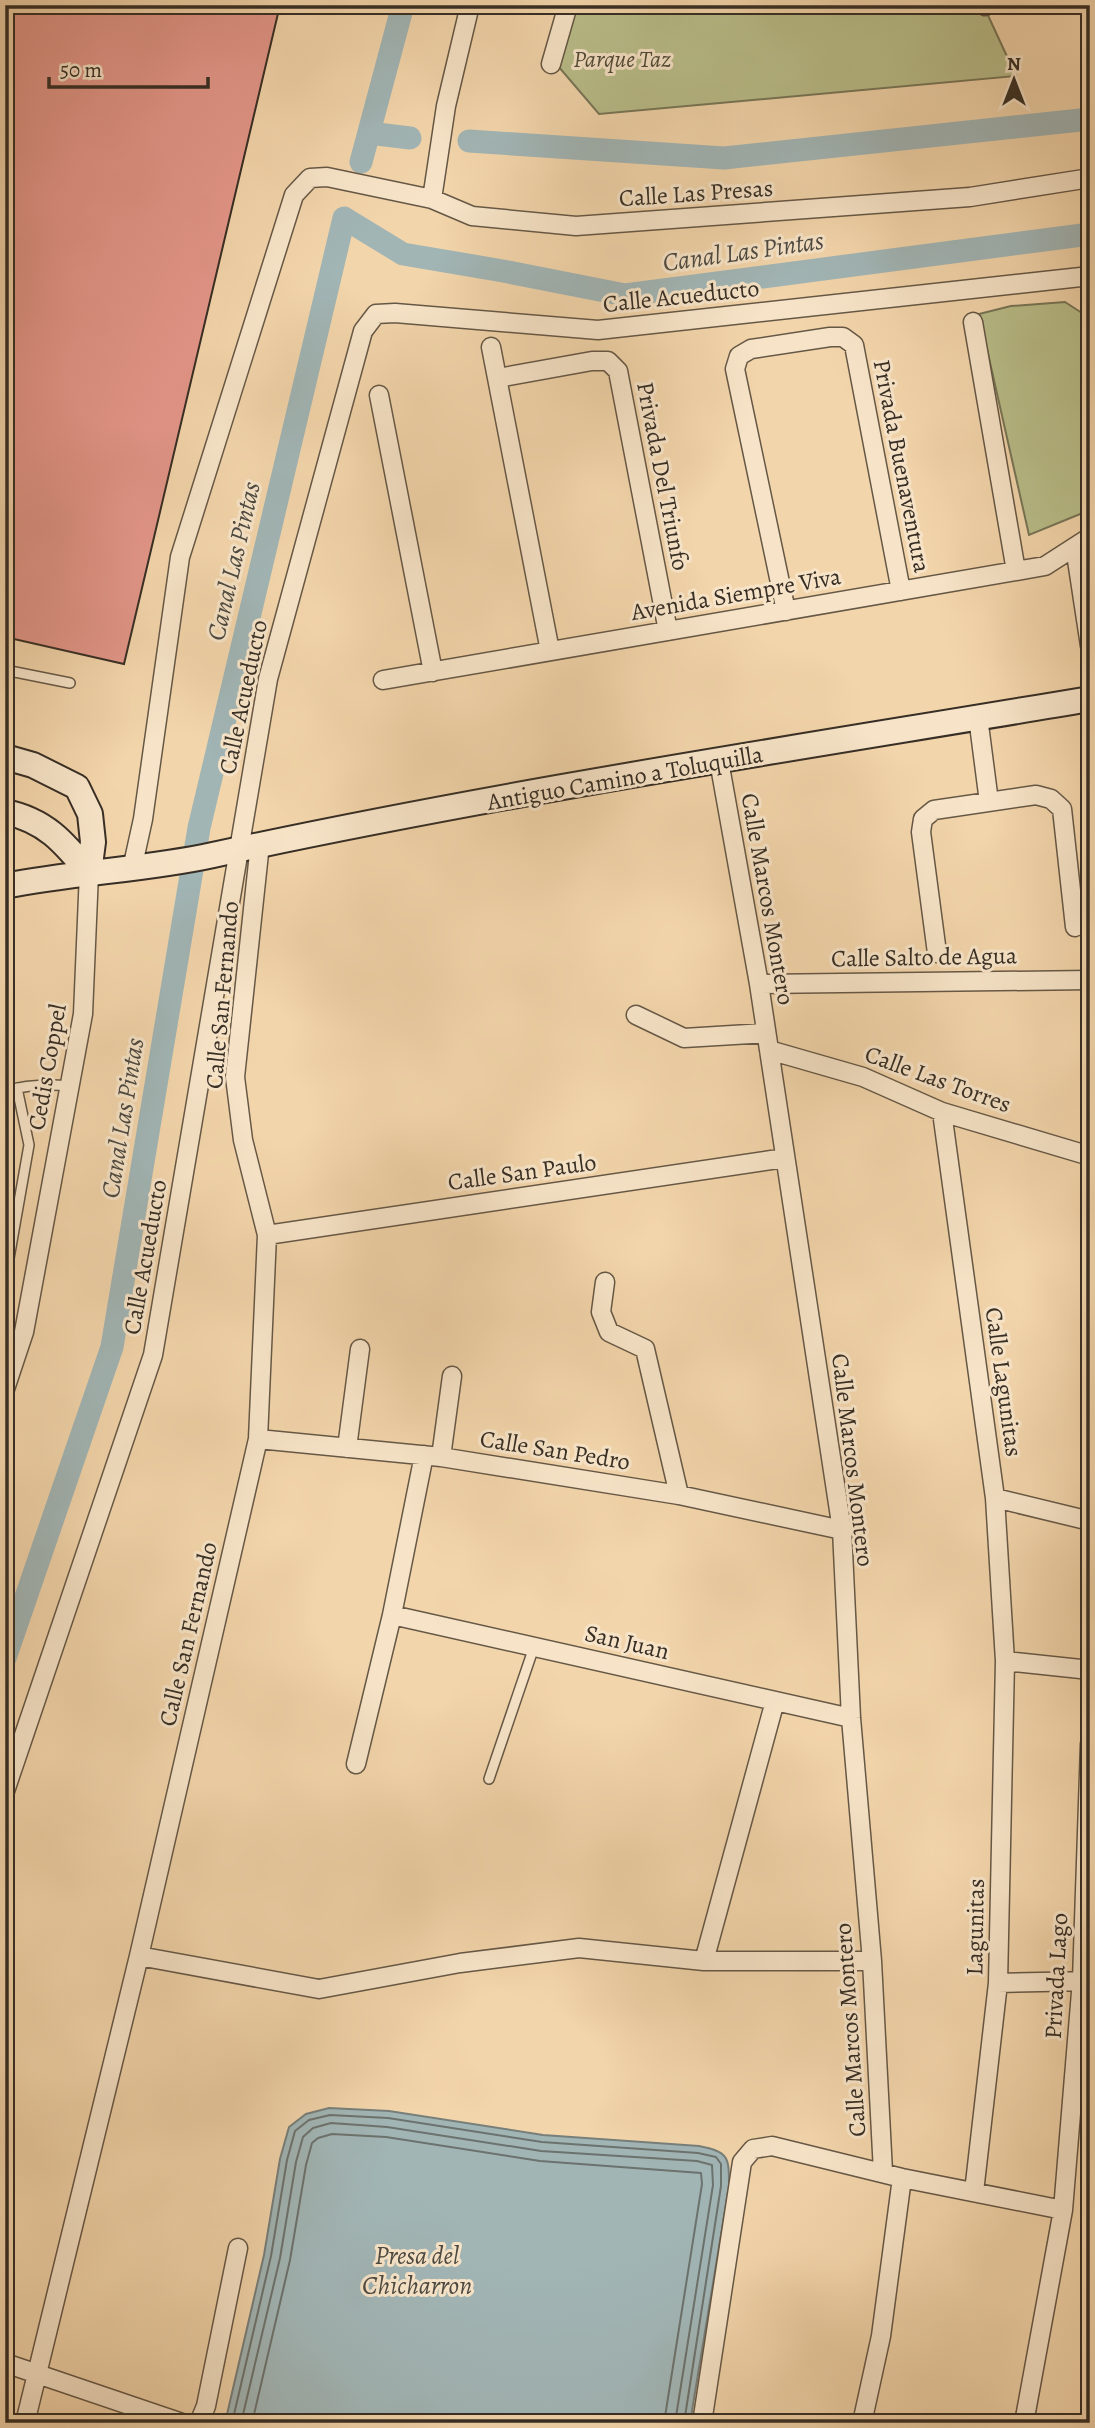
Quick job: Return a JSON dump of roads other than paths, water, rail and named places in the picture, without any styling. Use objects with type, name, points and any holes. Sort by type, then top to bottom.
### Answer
[{"type":"street","points":[[432,199],[446,106],[470,5]]},
{"type":"street","points":[[551,64],[568,5]]},
{"type":"street","name":"Calle Las Presas","points":[[132,869],[143,819],[180,557],[294,195],[310,178],[327,177],[432,199],[472,216],[576,226],[970,197],[1090,178]]},
{"type":"street","name":"Calle Acueducto","points":[[5,1791],[153,1355],[250,846],[268,679],[363,331],[376,314],[598,330],[1090,276]]},
{"type":"street","points":[[973,322],[1016,571]]},
{"type":"street","name":"Privada Buenaventura","points":[[786,611],[735,369],[739,356],[751,349],[830,337],[843,337],[853,345],[901,591]]},
{"type":"street","points":[[491,347],[550,652]]},
{"type":"street","name":"Privada Del Triunfo","points":[[498,378],[592,361],[608,361],[618,371],[668,631]]},
{"type":"street","points":[[379,395],[433,672]]},
{"type":"street","points":[[1082,542],[1090,646]]},
{"type":"street","name":"Avenida Siempre Viva","points":[[383,680],[1045,566],[1082,542]]},
{"type":"street","name":"Antiguo Camino a Toluquilla","points":[[8,882],[132,869],[213,856],[250,846],[719,761],[1090,699]]},
{"type":"street","points":[[978,718],[989,802]]},
{"type":"street","points":[[5,757],[33,765],[77,787],[90,814],[93,842],[89,873]]},
{"type":"street","name":"Calle Marcos Montero","points":[[719,761],[759,984],[842,1530],[851,1718],[872,1961],[883,2172]]},
{"type":"street","points":[[5,777],[33,765]]},
{"type":"street","points":[[937,953],[921,832],[923,820],[934,810],[1036,796],[1051,799],[1062,809],[1074,927]]},
{"type":"street","points":[[5,811],[26,816],[62,840],[89,873]]},
{"type":"street","name":"Calle San Fernando","points":[[25,2423],[139,1956],[258,1439],[267,1235],[243,1140],[235,1077],[250,846]]},
{"type":"street","name":"Cedis Coppel","points":[[5,1389],[24,1332],[83,1014],[89,873]]},
{"type":"street","name":"Calle Salto de Agua","points":[[759,984],[1090,980]]},
{"type":"street","name":"Calle Las Torres","points":[[636,1015],[684,1038],[767,1042],[863,1077],[942,1112],[1090,1156]]},
{"type":"street","name":"Calle Lagunitas","points":[[942,1112],[995,1498],[1005,1661]]},
{"type":"street","name":"Calle San Paulo","points":[[267,1235],[785,1158]]},
{"type":"street","points":[[605,1282],[601,1312],[609,1332],[645,1349],[679,1495]]},
{"type":"street","points":[[347,1448],[360,1349]]},
{"type":"street","points":[[356,1764],[452,1376]]},
{"type":"street","name":"Calle San Pedro","points":[[258,1439],[433,1456],[679,1495],[842,1530]]},
{"type":"street","points":[[995,1498],[1090,1521]]},
{"type":"street","name":"San Juan","points":[[393,1615],[851,1718]]},
{"type":"street","points":[[1005,1661],[1090,1670]]},
{"type":"street","name":"Lagunitas","points":[[974,2192],[998,1983],[1005,1661]]},
{"type":"street","points":[[704,1961],[775,1701]]},
{"type":"street","name":"Privada Lago","points":[[1024,2423],[1063,2210],[1086,1981],[1090,1744]]},
{"type":"street","points":[[139,1956],[319,1989],[460,1963],[579,1948],[704,1961],[872,1961]]},
{"type":"street","points":[[998,1983],[1086,1981]]},
{"type":"street","points":[[702,2423],[743,2162],[753,2149],[772,2146],[902,2178],[1063,2210]]},
{"type":"street","points":[[862,2423],[881,2336],[902,2178]]},
{"type":"street","points":[[199,2423],[206,2406],[238,2248]]},
{"type":"street","points":[[5,2363],[182,2423]]},
{"type":"lane","points":[[5,670],[70,682]]},
{"type":"lane","points":[[5,1091],[50,1085],[70,1086]]},
{"type":"lane","points":[[5,1281],[29,1145],[17,1088]]},
{"type":"lane","points":[[489,1779],[534,1647]]},
{"type":"water","name":"Presa del Chicharron","points":[[329,2108],[389,2111],[543,2135],[699,2146],[722,2154],[729,2168],[729,2186],[690,2423],[225,2423],[264,2255],[280,2159],[289,2127],[306,2114]]},
{"type":"waterway","points":[[361,162],[403,5]]},
{"type":"waterway","points":[[469,141],[724,158],[1090,119]]},
{"type":"waterway","points":[[369,133],[410,138]]},
{"type":"waterway","name":"Canal Las Pintas","points":[[5,1658],[112,1347],[199,828],[344,218],[403,254],[625,295],[1090,234]]},
{"type":"park label","name":"Parque Taz","points":[[622,59]]}]
